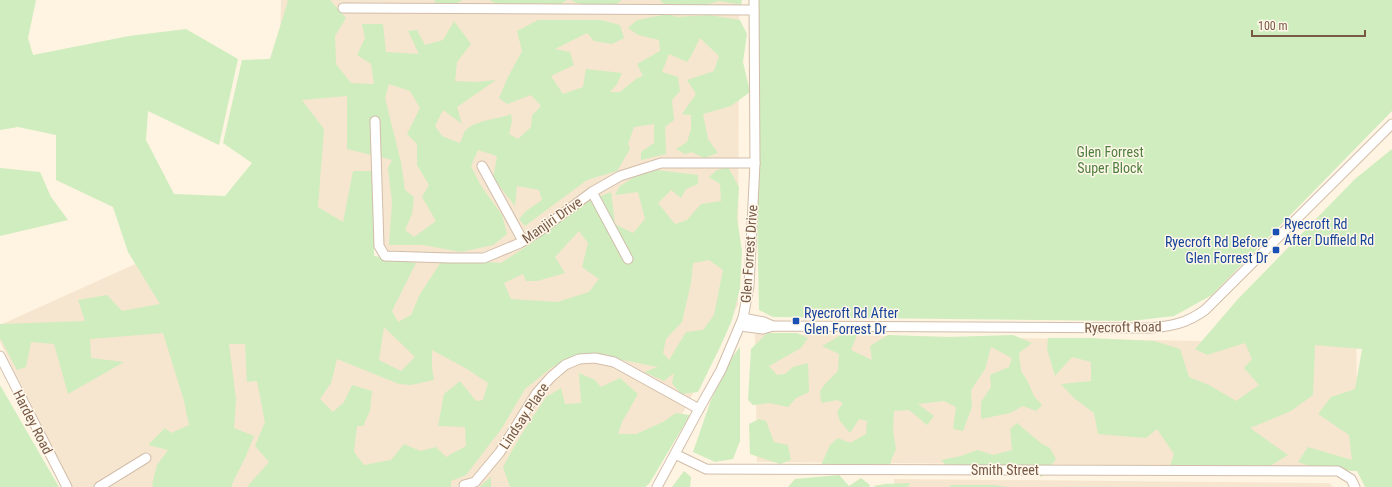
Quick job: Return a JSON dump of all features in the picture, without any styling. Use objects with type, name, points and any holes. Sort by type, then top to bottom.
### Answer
[{"type":"street","name":"Glen Forrest Drive","points":[[657,487],[721,370],[742,322],[748,286],[754,163],[754,0]]},
{"type":"street","points":[[342,8],[380,4],[754,10]]},
{"type":"street","name":"Manjiri Drive","points":[[375,120],[379,246],[385,256],[484,258],[523,241],[538,232],[592,192],[620,176],[661,163],[754,163]]},
{"type":"street","name":"Ryecroft Road","points":[[742,322],[764,322],[773,326],[1150,328],[1168,327],[1183,323],[1193,319],[1205,310],[1392,124]]},
{"type":"street","points":[[482,166],[523,241]]},
{"type":"street","points":[[592,192],[628,259]]},
{"type":"street","name":"Hardey Road","points":[[0,356],[67,487]]},
{"type":"street","name":"Lindsay Place","points":[[464,485],[475,482],[500,452],[536,394],[551,377],[565,365],[579,359],[595,358],[614,362],[699,409]]},
{"type":"street","name":"Smith Street","points":[[675,454],[706,469],[1338,471],[1351,479],[1355,487]]},
{"type":"street","points":[[98,487],[146,458]]},
{"type":"shaded area","points":[[281,0],[739,0],[738,305],[645,487],[72,487],[0,342],[0,325],[144,260],[372,332],[382,255],[375,225],[296,225],[280,45]]},
{"type":"shaded area","points":[[1356,328],[1358,467],[757,462],[755,334],[1203,341]]},
{"type":"shaded area","points":[[894,479],[1329,483],[1333,487],[894,487]]},
{"type":"green space","points":[[0,0],[36,0],[28,38],[33,55],[129,36],[186,29],[238,59],[219,145],[148,111],[146,140],[174,194],[225,196],[252,163],[223,143],[242,60],[270,59],[288,1],[286,0],[330,0],[346,18],[335,36],[336,64],[351,83],[374,84],[371,64],[357,55],[365,38],[362,24],[383,24],[386,52],[419,54],[408,31],[417,30],[425,45],[443,40],[454,21],[471,44],[457,62],[455,81],[476,82],[496,80],[457,107],[462,124],[443,110],[435,126],[442,136],[460,143],[465,131],[475,124],[511,114],[512,121],[509,134],[518,139],[531,127],[532,115],[541,106],[531,95],[507,104],[499,98],[522,51],[517,31],[538,20],[601,20],[620,25],[624,38],[612,44],[594,41],[587,33],[555,49],[570,52],[574,65],[551,76],[563,94],[583,87],[586,69],[622,73],[617,84],[610,92],[620,92],[637,78],[643,76],[637,64],[660,51],[659,40],[638,35],[628,28],[637,20],[668,14],[677,17],[709,15],[740,20],[747,34],[743,62],[750,92],[731,106],[703,114],[708,139],[718,153],[704,158],[692,152],[685,154],[676,149],[687,142],[691,129],[691,115],[682,114],[696,94],[687,80],[714,71],[719,56],[700,38],[687,62],[669,54],[662,72],[678,77],[680,91],[672,100],[674,120],[665,127],[666,154],[641,160],[641,152],[654,143],[654,124],[634,127],[628,144],[630,149],[617,171],[587,180],[525,226],[519,219],[526,211],[542,200],[539,190],[517,186],[515,206],[493,178],[497,156],[478,150],[471,166],[481,186],[502,215],[507,234],[493,245],[461,252],[423,245],[389,245],[392,202],[388,168],[392,160],[347,149],[347,96],[302,100],[324,129],[318,207],[343,222],[353,171],[374,171],[374,256],[416,263],[392,311],[398,322],[411,315],[420,294],[441,262],[474,261],[501,263],[533,242],[584,203],[611,192],[615,224],[633,233],[645,219],[638,192],[615,195],[620,186],[634,177],[657,170],[698,175],[698,184],[686,189],[681,198],[671,190],[658,203],[675,224],[687,220],[701,204],[721,201],[720,184],[709,177],[717,170],[728,167],[739,187],[737,218],[742,251],[740,288],[732,320],[698,392],[681,394],[672,383],[674,373],[664,381],[644,372],[658,367],[618,359],[606,354],[577,354],[551,368],[525,389],[502,428],[466,475],[451,481],[451,487],[247,487],[269,462],[255,446],[265,422],[257,381],[247,382],[245,344],[229,344],[236,400],[234,428],[254,436],[231,486],[233,487],[154,487],[152,485],[157,465],[168,450],[148,445],[165,428],[171,433],[189,425],[184,401],[163,333],[90,339],[91,358],[124,362],[68,394],[54,344],[31,342],[26,367],[17,370],[0,338],[0,324],[85,321],[78,300],[107,295],[122,311],[160,304],[128,252],[113,207],[56,180],[56,135],[18,127],[0,130]],"holes":[[[389,84],[410,91],[420,108],[407,134],[417,144],[417,165],[429,185],[422,197],[436,221],[414,237],[405,230],[412,214],[414,197],[405,190],[401,162],[385,98]],[[579,231],[588,243],[582,267],[599,279],[589,292],[557,302],[511,299],[504,283],[523,274],[526,281],[537,281],[565,273],[555,257]],[[709,260],[723,270],[714,315],[703,330],[686,332],[669,360],[663,353],[666,339],[682,322],[691,283],[693,263]],[[384,327],[415,357],[401,371],[379,360]],[[432,350],[467,369],[488,383],[483,400],[476,401],[460,381],[444,394],[438,426],[465,427],[466,446],[446,457],[436,447],[420,451],[404,444],[391,460],[364,465],[354,452],[357,426],[363,426],[370,411],[372,391],[352,385],[344,402],[333,412],[320,399],[331,383],[337,359],[399,384],[411,385],[434,380]]]},
{"type":"green space","points":[[434,0],[462,0],[454,5],[438,6]]},
{"type":"green space","points":[[489,0],[567,0],[559,5],[501,6]]},
{"type":"green space","points":[[571,0],[622,0],[615,5],[583,6]]},
{"type":"green space","points":[[660,0],[742,0],[741,5],[719,1],[706,5],[665,5]]},
{"type":"green space","name":"Glen Forrest Super Block","points":[[758,0],[1392,0],[1392,111],[1212,295],[1174,316],[1131,321],[773,317],[759,310],[757,214]]},
{"type":"green space","points":[[1392,149],[1392,487],[1365,487],[1357,471],[1321,470],[1298,462],[1308,447],[1352,460],[1349,435],[1318,414],[1331,397],[1355,389],[1362,349],[1315,345],[1313,395],[1291,411],[1250,428],[1288,455],[1270,466],[1190,474],[1169,468],[1174,454],[1157,429],[1146,438],[1098,434],[1094,413],[1074,398],[1061,384],[1091,381],[1091,362],[1072,357],[1055,376],[1047,349],[1048,338],[1091,338],[1154,341],[1180,349],[1189,377],[1209,385],[1236,401],[1259,385],[1244,368],[1252,359],[1245,343],[1207,355],[1195,349],[1238,299],[1355,179]]},
{"type":"green space","points":[[0,168],[40,172],[51,197],[68,220],[0,236]]},
{"type":"green space","points":[[767,333],[797,333],[808,338],[801,348],[769,366],[777,375],[785,374],[793,367],[808,363],[809,392],[796,398],[788,407],[769,403],[753,405],[748,400],[751,349]]},
{"type":"green space","points":[[841,335],[857,335],[851,350],[872,360],[870,346],[888,335],[948,337],[1013,335],[1032,343],[1019,353],[1021,371],[1034,396],[1042,405],[1036,411],[1023,406],[1010,413],[981,419],[981,402],[991,387],[990,375],[1009,367],[1012,358],[991,347],[985,369],[971,390],[972,407],[963,431],[953,429],[956,407],[944,401],[918,404],[934,416],[927,425],[909,410],[894,411],[893,432],[896,449],[891,460],[890,468],[821,465],[830,445],[838,438],[850,443],[866,434],[867,421],[859,419],[850,433],[840,421],[837,412],[843,403],[837,400],[821,403],[820,391],[838,371],[839,354],[822,346]]},
{"type":"green space","points":[[740,347],[740,441],[733,459],[715,462],[693,452],[711,400],[733,356]]},
{"type":"green space","points":[[579,373],[595,380],[601,387],[620,378],[638,394],[622,422],[618,434],[636,434],[663,422],[676,413],[690,415],[649,484],[645,487],[510,487],[503,467],[521,435],[546,397],[561,388],[565,404],[581,403]]},
{"type":"green space","points":[[0,385],[59,487],[0,487]]},
{"type":"green space","points":[[759,419],[766,421],[774,442],[788,445],[791,460],[780,464],[750,454],[749,424]]},
{"type":"green space","points":[[1017,423],[1042,444],[1050,448],[1056,459],[1042,477],[1014,463],[988,474],[951,471],[941,460],[961,456],[977,450],[993,455],[1012,450],[1010,429]]},
{"type":"green space","points":[[684,471],[691,477],[690,487],[672,487]]},
{"type":"green space","points":[[839,475],[849,486],[861,478],[870,485],[869,487],[788,487],[795,479]]},
{"type":"green space","points":[[491,477],[491,487],[479,487]]},
{"type":"green space","points":[[910,483],[908,487],[873,486],[885,484]]},
{"type":"green space","points":[[950,485],[995,485],[1006,487],[950,487]]},
{"type":"place","name":"Ryecroft Rd After Duffield Rd","points":[[1276,232]]},
{"type":"place","name":"Ryecroft Rd Before Glen Forrest Dr","points":[[1276,250]]},
{"type":"place","name":"Ryecroft Rd After Glen Forrest Dr","points":[[796,321]]}]
